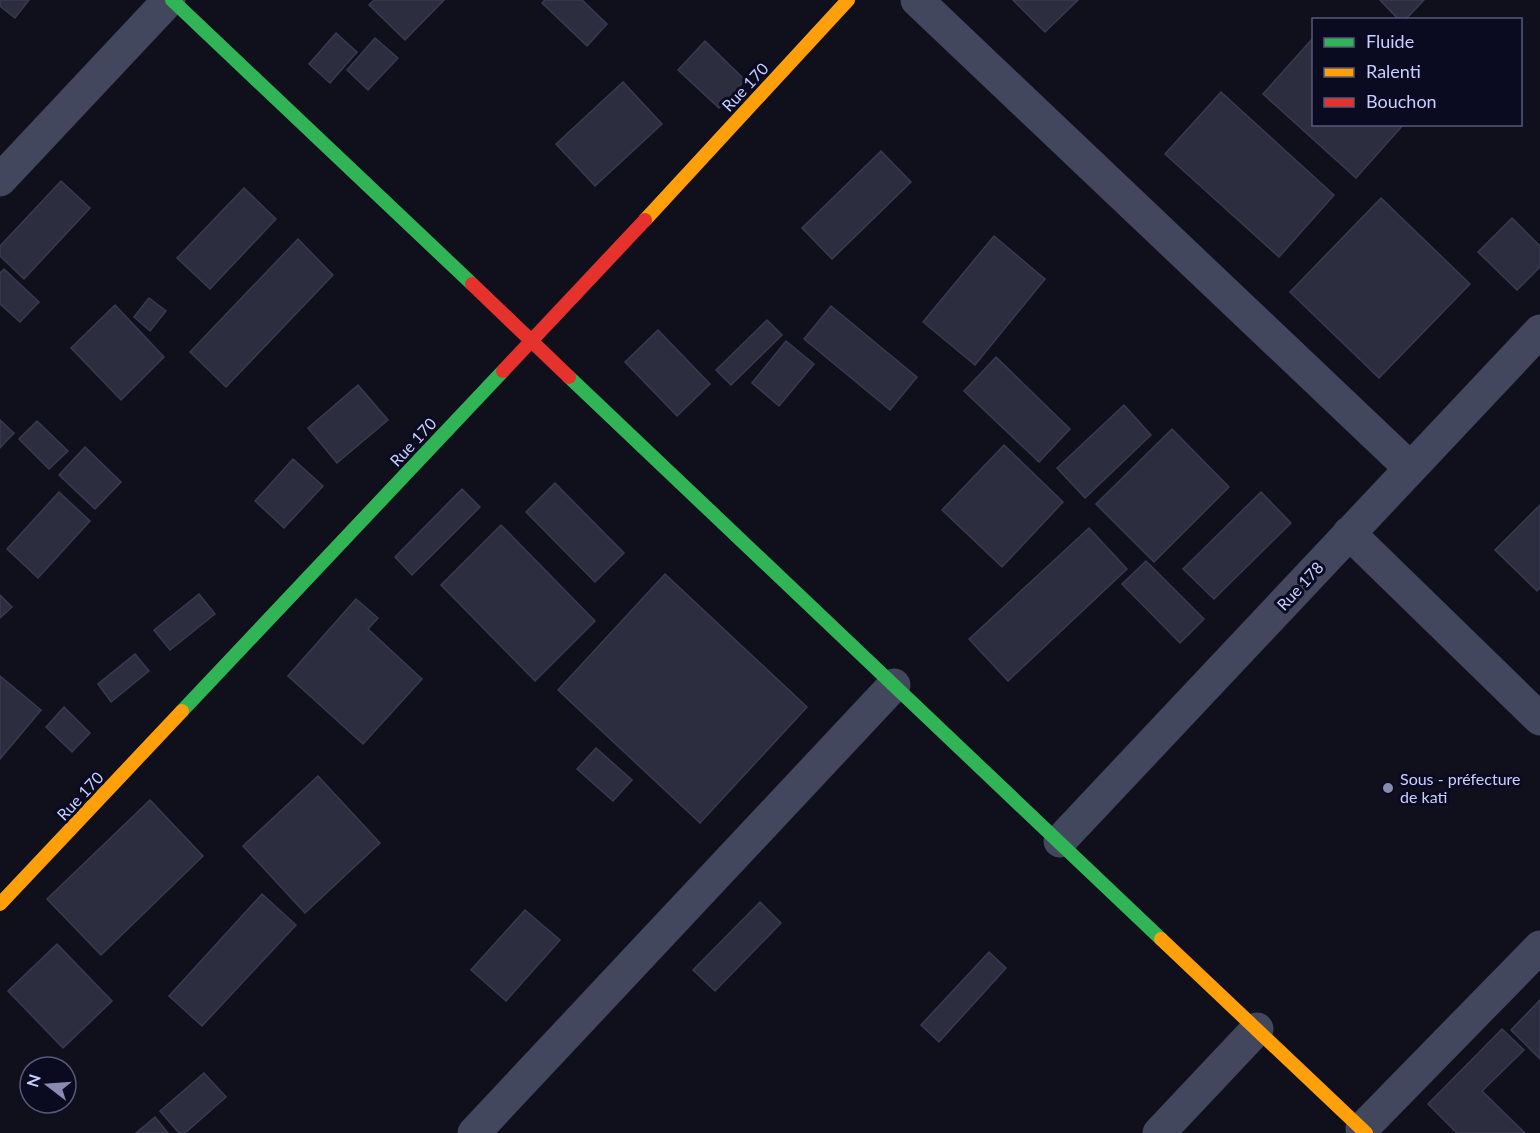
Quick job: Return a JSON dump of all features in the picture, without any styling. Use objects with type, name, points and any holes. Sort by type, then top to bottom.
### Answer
[{"type":"street","points":[[0,180],[171,0],[1364,1131],[1540,947]]},
{"type":"street","name":"Rue 170","points":[[0,904],[532,341],[848,0]]},
{"type":"street","points":[[917,0],[1410,468]]},
{"type":"street","name":"Rue 178","points":[[1060,841],[1540,331]]},
{"type":"street","points":[[1349,533],[1540,719]]},
{"type":"street","points":[[474,1133],[894,685]]},
{"type":"street","points":[[1159,1133],[1257,1029]]},
{"type":"building","points":[[0,0],[29,0],[15,18],[0,6]]},
{"type":"building","points":[[374,0],[444,0],[405,40],[369,5]]},
{"type":"building","points":[[545,0],[582,0],[607,24],[587,46],[542,3]]},
{"type":"building","points":[[1013,0],[1078,0],[1045,32]]},
{"type":"building","points":[[1380,0],[1424,0],[1407,18],[1397,18]]},
{"type":"building","points":[[336,33],[357,52],[330,83],[309,64]]},
{"type":"building","points":[[375,38],[398,58],[368,90],[347,70]]},
{"type":"building","points":[[1312,39],[1312,126],[1402,126],[1356,178],[1263,94]]},
{"type":"building","points":[[705,41],[745,80],[719,108],[678,70]]},
{"type":"building","points":[[623,82],[662,124],[595,186],[556,144]]},
{"type":"building","points":[[1221,92],[1334,195],[1279,257],[1165,154]]},
{"type":"building","points":[[881,151],[911,182],[832,259],[802,228]]},
{"type":"building","points":[[61,181],[90,208],[24,279],[0,256],[0,246]]},
{"type":"building","points":[[244,188],[276,219],[210,289],[177,258]]},
{"type":"building","points":[[1381,198],[1470,284],[1379,378],[1290,292]]},
{"type":"building","points":[[1512,218],[1540,246],[1540,267],[1517,290],[1478,252]]},
{"type":"building","points":[[994,236],[1045,279],[975,365],[923,322]]},
{"type":"building","points":[[298,239],[333,275],[226,387],[190,352]]},
{"type":"building","points":[[4,269],[39,302],[20,322],[0,304],[0,273]]},
{"type":"building","points":[[149,298],[166,311],[150,331],[134,317]]},
{"type":"building","points":[[115,305],[164,357],[121,400],[71,348]]},
{"type":"building","points":[[831,306],[917,377],[890,410],[804,339]]},
{"type":"building","points":[[767,320],[782,335],[731,385],[716,370]]},
{"type":"building","points":[[658,330],[710,384],[677,416],[625,362]]},
{"type":"building","points":[[786,341],[814,364],[779,406],[752,383]]},
{"type":"building","points":[[996,357],[1070,429],[1039,462],[964,391]]},
{"type":"building","points":[[358,385],[388,420],[337,463],[308,428]]},
{"type":"building","points":[[1124,405],[1151,435],[1085,498],[1057,468]]},
{"type":"building","points":[[0,420],[14,433],[0,448]]},
{"type":"building","points":[[37,421],[68,451],[49,469],[19,439]]},
{"type":"building","points":[[1172,429],[1229,487],[1154,562],[1096,504]]},
{"type":"building","points":[[1004,445],[1063,502],[1002,567],[942,510]]},
{"type":"building","points":[[85,447],[121,482],[95,509],[59,475]]},
{"type":"building","points":[[293,459],[323,486],[284,528],[255,501]]},
{"type":"building","points":[[555,483],[624,553],[595,582],[526,512]]},
{"type":"building","points":[[462,489],[480,507],[412,575],[395,557]]},
{"type":"building","points":[[59,492],[90,521],[38,578],[7,549]]},
{"type":"building","points":[[1261,492],[1291,523],[1214,599],[1183,569]]},
{"type":"building","points":[[1540,505],[1540,588],[1537,591],[1495,550]]},
{"type":"building","points":[[501,525],[595,621],[535,681],[441,585]]},
{"type":"building","points":[[1089,528],[1127,569],[1008,681],[969,639]]},
{"type":"building","points":[[1146,561],[1204,619],[1180,643],[1122,584]]},
{"type":"building","points":[[665,574],[807,707],[700,823],[558,690]]},
{"type":"building","points":[[199,594],[215,614],[170,650],[154,630]]},
{"type":"building","points":[[0,595],[12,607],[0,618]]},
{"type":"building","points":[[356,599],[378,618],[368,629],[422,679],[363,744],[288,676]]},
{"type":"building","points":[[135,654],[149,671],[111,702],[98,684]]},
{"type":"building","points":[[0,676],[41,710],[0,759]]},
{"type":"building","points":[[64,707],[90,733],[72,752],[46,727]]},
{"type":"building","points":[[596,748],[632,780],[613,801],[577,769]]},
{"type":"building","points":[[318,776],[380,843],[305,913],[243,846]]},
{"type":"building","points":[[150,800],[203,856],[101,955],[47,899]]},
{"type":"building","points":[[262,894],[296,925],[202,1026],[169,996]]},
{"type":"building","points":[[760,902],[781,923],[715,991],[693,970]]},
{"type":"building","points":[[525,910],[560,940],[506,1001],[471,970]]},
{"type":"building","points":[[57,944],[112,1001],[63,1048],[8,991]]},
{"type":"building","points":[[989,952],[1006,968],[939,1042],[921,1025]]},
{"type":"building","points":[[1540,1000],[1540,1059],[1511,1030]]},
{"type":"building","points":[[1502,1029],[1524,1050],[1482,1091],[1525,1133],[1457,1133],[1428,1104]]},
{"type":"building","points":[[204,1073],[226,1097],[185,1133],[179,1133],[160,1111]]},
{"type":"building","points":[[155,1117],[168,1133],[136,1133]]},
{"type":"traffic: fast","points":[[172,0],[472,284]]},
{"type":"traffic: fast","points":[[182,711],[503,371]]},
{"type":"traffic: fast","points":[[569,377],[1161,939]]},
{"type":"traffic: slow","points":[[645,220],[848,0]]},
{"type":"traffic: slow","points":[[0,904],[182,711]]},
{"type":"traffic: slow","points":[[1161,939],[1366,1133]]},
{"type":"traffic: jam","points":[[503,371],[645,220]]},
{"type":"traffic: jam","points":[[472,284],[569,377]]},
{"type":"place","name":"Sous - préfecture de kati","points":[[1388,788]]}]
